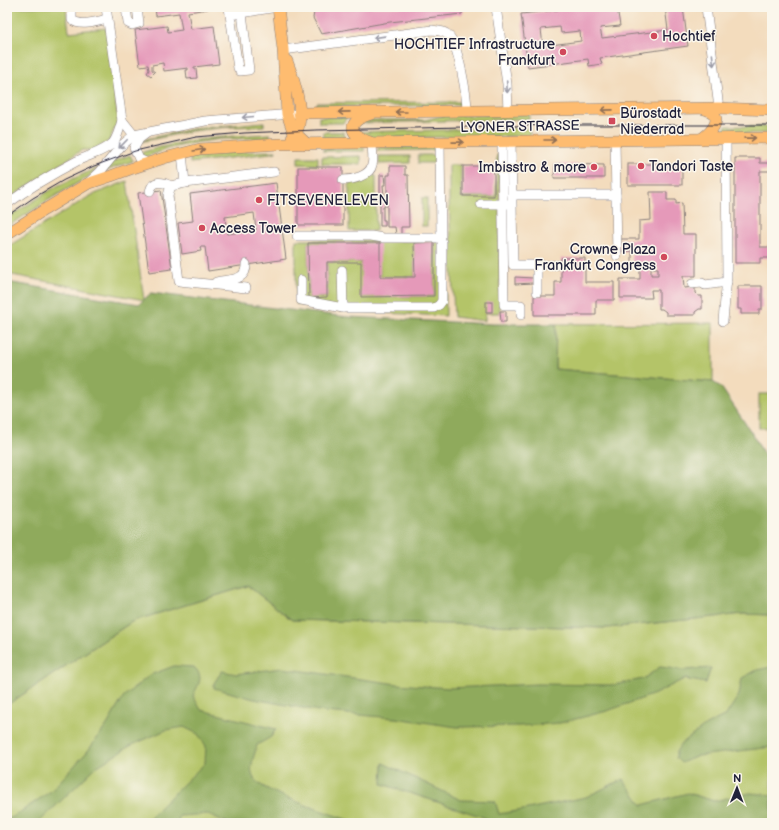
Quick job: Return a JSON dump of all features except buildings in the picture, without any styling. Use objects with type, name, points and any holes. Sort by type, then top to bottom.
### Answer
[{"type":"main road","points":[[278,7],[283,50],[286,114],[290,127],[296,135],[307,144]]},
{"type":"main road","points":[[279,144],[296,135],[299,127],[296,88],[283,50]]},
{"type":"main road","name":"LYONER STRASSE","points":[[299,113],[719,108],[772,110]]},
{"type":"main road","points":[[701,139],[711,131],[716,120],[714,114],[710,110],[704,109]]},
{"type":"main road","points":[[372,143],[355,134],[353,126],[356,120],[360,118],[383,112]]},
{"type":"main road","name":"LYONER STRASSE","points":[[7,234],[87,184],[182,153],[223,147],[279,144],[772,138]]},
{"type":"street","points":[[72,7],[72,20],[75,22],[80,23],[108,19]]},
{"type":"street","points":[[7,204],[37,182],[85,157],[102,151],[112,142],[119,131],[122,120],[106,7]]},
{"type":"street","points":[[126,7],[128,24],[132,25],[139,23],[137,7]]},
{"type":"street","points":[[242,10],[249,70],[240,71],[238,68],[229,11],[278,7]]},
{"type":"street","points":[[496,7],[507,84],[508,111]]},
{"type":"street","points":[[706,7],[719,108]]},
{"type":"street","points":[[283,50],[432,30],[446,33],[454,42],[466,95],[467,111]]},
{"type":"street","name":"LYONER STRASSE","points":[[134,135],[205,121],[299,113]]},
{"type":"street","points":[[87,184],[100,172],[121,146],[134,135],[122,120]]},
{"type":"street","points":[[148,163],[139,159],[134,148],[139,139],[150,131]]},
{"type":"street","points":[[723,321],[727,282],[726,139]]},
{"type":"street","points":[[615,140],[617,256]]},
{"type":"street","points":[[506,141],[513,265],[558,265]]},
{"type":"street","points":[[297,236],[441,238],[440,142]]},
{"type":"street","points":[[343,180],[352,180],[366,173],[370,169],[372,165],[372,143]]},
{"type":"street","points":[[182,153],[186,183]]},
{"type":"street","points":[[150,191],[152,186],[158,182],[165,182],[171,186],[274,172]]},
{"type":"street","points":[[171,186],[168,195],[179,281],[246,288]]},
{"type":"street","points":[[481,204],[616,195]]},
{"type":"street","points":[[509,201],[504,305],[521,305],[521,315]]},
{"type":"street","points":[[301,280],[301,300],[343,308],[434,308],[442,301],[442,242]]},
{"type":"street","points":[[204,283],[238,279],[245,273],[246,264]]},
{"type":"street","points":[[537,265],[537,292]]},
{"type":"street","points":[[342,270],[343,308]]},
{"type":"street","points":[[692,284],[702,283],[706,285],[727,282]]},
{"type":"green space","points":[[7,7],[66,7],[69,32],[106,28],[118,121],[109,141],[94,150],[82,150],[7,200]]},
{"type":"green space","points":[[460,102],[460,105],[315,107],[317,103]]},
{"type":"green space","points":[[529,114],[529,119],[359,123],[364,120],[425,120],[441,116]]},
{"type":"green space","points":[[319,117],[347,117],[343,123],[319,123]]},
{"type":"green space","points":[[264,122],[264,126],[228,127],[192,131],[140,142],[146,139],[192,129]]},
{"type":"green space","points":[[726,126],[772,127],[772,133],[721,134]]},
{"type":"green space","points":[[529,128],[530,136],[364,138],[357,132]]},
{"type":"green space","points":[[323,132],[343,132],[346,138],[323,138]]},
{"type":"green space","points":[[270,134],[270,138],[220,139],[193,143],[167,149],[145,157],[140,153],[188,141]]},
{"type":"green space","points":[[364,147],[364,151],[323,151],[323,149]]},
{"type":"green space","points":[[379,147],[433,147],[435,150],[377,151]]},
{"type":"green space","points":[[276,151],[271,153],[190,163],[192,157],[233,152]]},
{"type":"green space","points":[[130,155],[133,161],[105,171],[112,162]]},
{"type":"green space","points":[[418,155],[434,155],[434,163],[418,163]]},
{"type":"green space","points":[[497,155],[499,155],[500,313],[485,313],[485,321],[454,317],[449,165],[461,165],[461,197],[496,197]]},
{"type":"green space","points":[[361,156],[361,164],[322,164],[322,157]]},
{"type":"green space","points":[[379,156],[410,156],[410,163],[379,164]]},
{"type":"green space","points":[[298,157],[318,157],[318,165],[298,164]]},
{"type":"green space","points":[[99,167],[88,177],[50,199],[7,227],[7,219],[10,216],[57,186]]},
{"type":"green space","points":[[369,175],[376,176],[376,231],[349,231],[349,183]]},
{"type":"green space","points":[[127,181],[144,300],[7,274],[7,247],[90,196]]},
{"type":"green space","points":[[422,198],[427,198],[427,226],[422,226]]},
{"type":"green space","points":[[296,240],[445,242],[446,316],[343,311],[296,304]],"holes":[[[434,242],[434,296],[362,297],[361,262],[327,262],[327,297],[309,298],[308,243],[379,243],[380,277],[415,277],[414,243]]]},
{"type":"green space","points":[[7,282],[139,304],[151,293],[348,317],[493,324],[556,324],[555,369],[713,382],[721,387],[751,432],[772,468],[772,615],[743,614],[607,628],[292,620],[248,586],[133,621],[7,705]]},
{"type":"green space","points":[[713,323],[713,382],[555,369],[556,324]]},
{"type":"green space","points":[[759,394],[772,394],[772,428],[759,428]]},
{"type":"green space","points":[[248,586],[292,620],[607,628],[743,614],[772,615],[772,823],[7,823],[7,705],[133,621]]},
{"type":"green space","points":[[174,666],[194,667],[199,674],[200,681],[193,696],[201,710],[276,729],[271,737],[257,745],[252,767],[255,780],[261,785],[285,797],[351,821],[350,823],[228,823],[208,814],[179,816],[178,823],[146,823],[156,811],[205,763],[206,746],[198,734],[184,727],[166,730],[130,746],[96,767],[38,823],[7,823],[7,819],[13,817],[51,791],[87,752],[107,725],[124,696],[150,675]]},
{"type":"green space","points":[[660,667],[685,670],[711,668],[706,683],[684,679],[655,694],[607,711],[560,723],[520,726],[457,727],[395,718],[324,712],[254,699],[214,688],[214,683],[222,671],[236,674],[282,668],[397,684],[449,688],[537,684],[614,685],[643,679]]},
{"type":"green space","points":[[772,667],[772,747],[698,756],[681,763],[676,758],[676,752],[681,744],[706,725],[726,715],[739,695],[742,678],[757,670]]},
{"type":"green space","points":[[383,763],[461,800],[495,801],[499,814],[586,797],[623,779],[642,805],[688,793],[714,801],[750,793],[772,795],[772,823],[491,823],[483,817],[382,784]]},
{"type":"tram line","points":[[7,216],[33,198],[64,180],[94,166],[135,151],[196,137],[316,130],[563,125],[772,125]]},
{"type":"place","name":"Hochtief","points":[[654,36]]},
{"type":"place","name":"HOCHTIEF Infrastructure Frankfurt","points":[[563,52]]},
{"type":"place","name":"Bürostadt Niederrad","points":[[612,121]]},
{"type":"place","name":"Tandori Taste","points":[[641,166]]},
{"type":"place","name":"Imbisstro & more","points":[[594,167]]},
{"type":"place","name":"FITSEVENELEVEN","points":[[259,200]]},
{"type":"place","name":"Access Tower","points":[[202,228]]},
{"type":"place","name":"Crowne Plaza Frankfurt Congress","points":[[664,257]]}]
